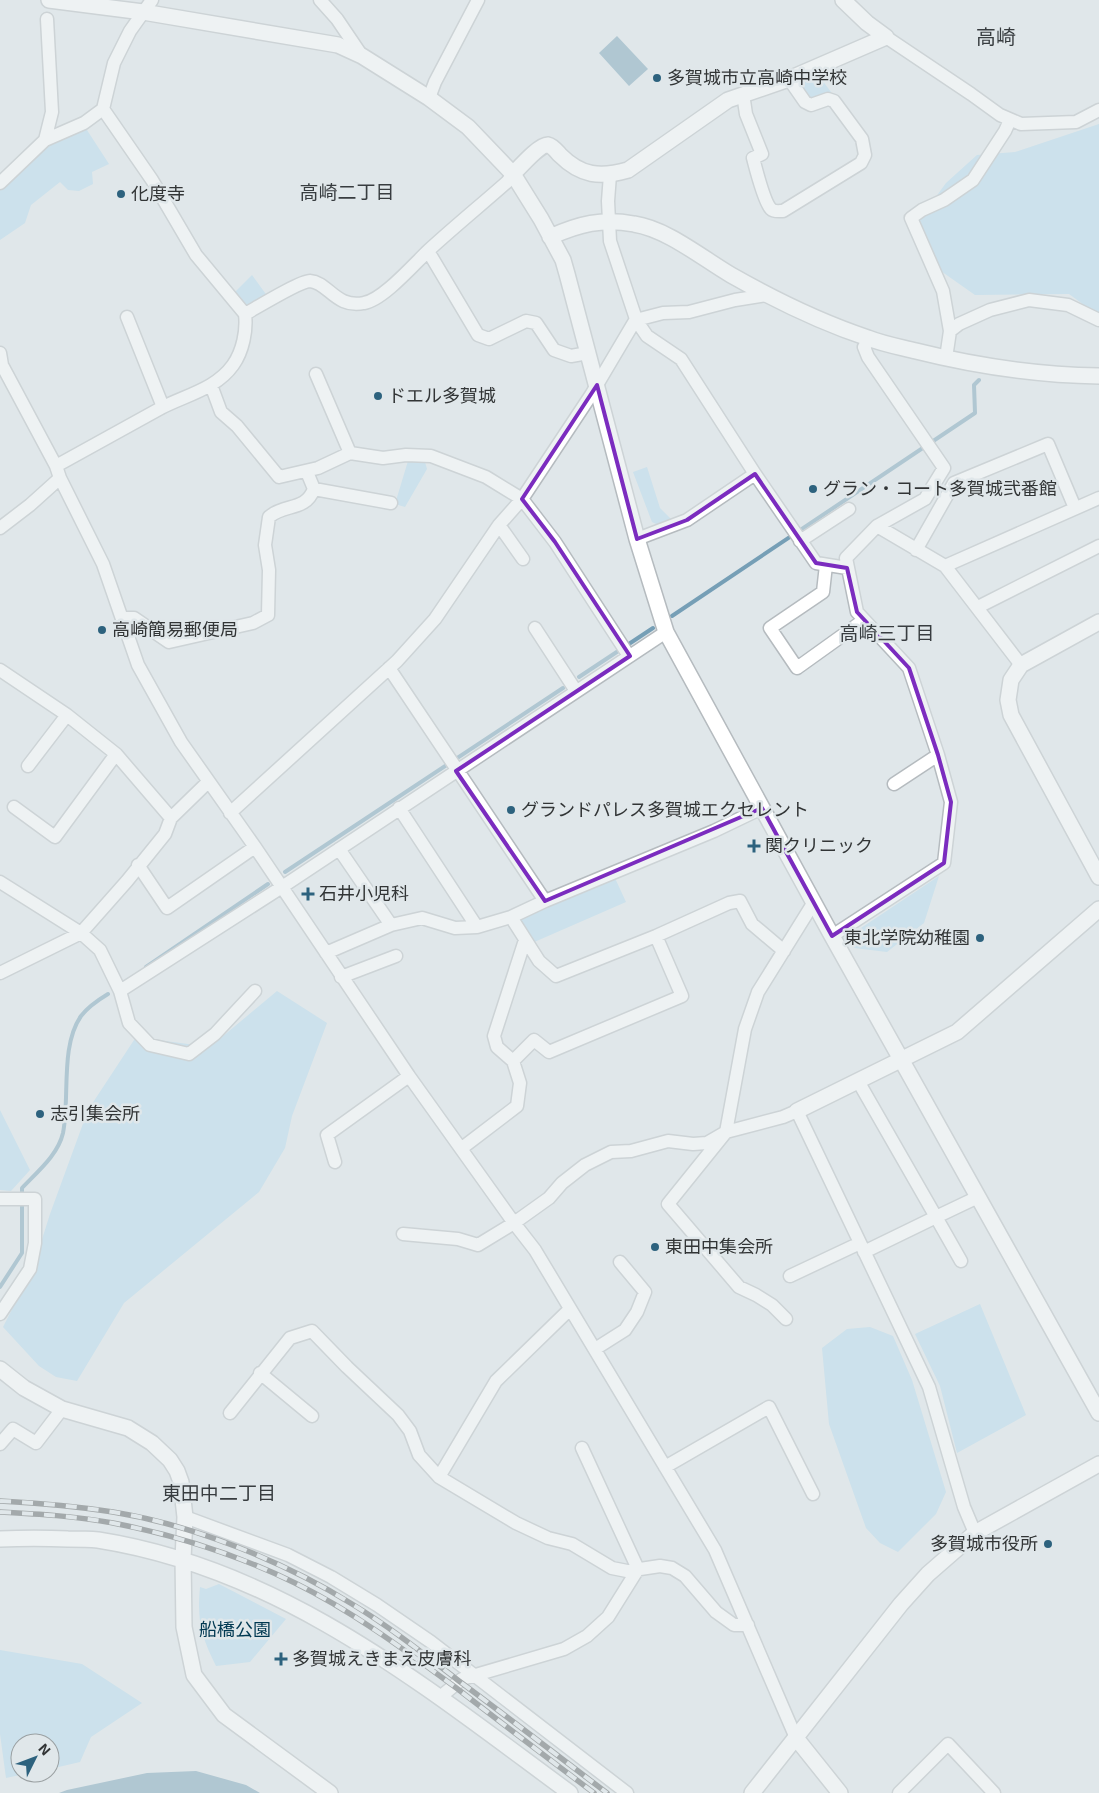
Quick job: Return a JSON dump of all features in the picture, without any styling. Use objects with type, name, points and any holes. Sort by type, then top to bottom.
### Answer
[{"type":"street","points":[[49,0],[147,6],[338,44],[362,56],[429,98],[468,127],[513,174],[563,260],[637,539],[666,632],[832,936],[1099,1413]]},
{"type":"street","points":[[320,0],[337,19],[362,56]]},
{"type":"street","points":[[429,98],[435,82],[478,0]]},
{"type":"street","points":[[843,0],[867,23],[886,37],[1010,120],[1021,124],[1076,122],[1099,110]]},
{"type":"street","points":[[0,183],[45,140],[84,123],[103,109],[114,63],[130,31],[147,6]]},
{"type":"street","points":[[45,140],[52,112],[47,20]]},
{"type":"street","points":[[245,314],[308,281],[318,283],[337,299],[357,304],[367,303],[379,297],[543,147],[548,145],[569,164],[582,170],[601,175],[610,175],[628,170],[719,104],[789,79],[886,37]]},
{"type":"street","points":[[743,94],[746,114],[762,154],[753,158],[765,198],[771,209],[777,212],[783,211],[861,163],[865,155],[862,139],[834,101],[828,99],[811,105],[805,102],[789,79]]},
{"type":"street","points":[[0,528],[30,505],[58,472],[163,407],[204,389],[220,379],[233,365],[241,350],[246,322],[245,314],[196,255],[152,180],[103,109]]},
{"type":"street","points":[[946,358],[950,331],[942,291],[911,218],[922,210],[944,200],[972,180],[1005,131],[1010,120]]},
{"type":"street","points":[[610,175],[608,201],[610,240],[636,319],[647,336],[681,360],[755,474],[816,563],[847,568]]},
{"type":"street","points":[[550,237],[571,228],[594,222],[635,224],[653,229],[767,295],[821,320],[870,339],[946,358],[1014,370],[1058,375],[1099,376]]},
{"type":"street","points":[[428,251],[478,334],[489,339],[526,321],[536,323],[554,350],[571,356],[588,353]]},
{"type":"street","points":[[230,813],[389,668],[435,619],[499,525],[522,499],[597,384],[636,319],[663,313],[689,312],[735,300],[767,295]]},
{"type":"street","points":[[950,331],[958,324],[990,310],[1029,300],[1068,304],[1099,320]]},
{"type":"street","points":[[127,317],[163,407]]},
{"type":"street","points":[[832,936],[944,863],[951,802],[938,755],[909,668],[857,612],[847,568],[846,558],[877,526],[925,499],[944,468],[868,357],[864,347],[870,339]]},
{"type":"street","points":[[0,353],[2,365],[58,472],[103,564],[138,666],[181,742],[282,887],[409,1076],[535,1250],[715,1550],[796,1738],[840,1793]]},
{"type":"street","points":[[316,374],[350,453]]},
{"type":"street","points":[[211,385],[221,412],[237,426],[280,477],[307,472],[350,453],[383,458],[406,455],[431,456],[486,477],[522,499],[555,542],[626,650]]},
{"type":"street","points":[[916,550],[954,483],[1048,444],[1074,508]]},
{"type":"street","points":[[122,618],[134,618],[169,642],[253,623],[268,615],[269,570],[265,545],[270,517],[276,511],[301,505],[311,498],[314,490],[307,472]]},
{"type":"street","points":[[637,539],[687,520],[755,474]]},
{"type":"street","points":[[314,490],[391,503]]},
{"type":"street","points":[[945,566],[1099,498]]},
{"type":"street","points":[[797,536],[849,509]]},
{"type":"street","points":[[499,525],[523,559]]},
{"type":"street","points":[[877,526],[945,566],[1021,665]]},
{"type":"street","points":[[978,607],[1099,546]]},
{"type":"street","points":[[826,565],[823,592],[770,628],[797,668],[864,620]]},
{"type":"street","points":[[1099,622],[1021,665],[1011,680],[1008,700],[1012,715],[1099,877]]},
{"type":"street","points":[[535,628],[576,691]]},
{"type":"street","points":[[120,991],[340,849],[399,808],[453,766],[576,691],[626,650],[666,632]]},
{"type":"street","points":[[389,668],[545,901]]},
{"type":"street","points":[[0,670],[67,715],[116,754],[171,818]]},
{"type":"street","points":[[28,766],[67,715]]},
{"type":"street","points":[[14,807],[55,838],[116,754]]},
{"type":"street","points":[[894,784],[938,755]]},
{"type":"street","points":[[0,973],[81,933],[127,881],[164,834],[171,818],[208,782]]},
{"type":"street","points":[[399,808],[477,927]]},
{"type":"street","points":[[326,953],[391,925],[422,918],[455,928],[477,927],[511,917],[545,901],[714,832],[762,808]]},
{"type":"street","points":[[138,865],[167,908],[255,848]]},
{"type":"street","points":[[340,849],[391,925]]},
{"type":"street","points":[[0,882],[81,933],[100,950],[120,991],[129,1023],[150,1044],[188,1054],[215,1034],[255,991]]},
{"type":"street","points":[[511,917],[539,961],[556,976],[656,936],[729,903],[740,901],[752,924],[784,951]]},
{"type":"street","points":[[786,1319],[772,1306],[739,1287],[668,1204],[726,1132],[746,1029],[758,992],[814,902]]},
{"type":"street","points":[[403,1234],[458,1240],[478,1245],[514,1223],[549,1198],[562,1183],[584,1165],[611,1152],[631,1151],[668,1141],[692,1144],[707,1143],[726,1132],[783,1117],[797,1111],[957,1032],[1099,909]]},
{"type":"street","points":[[513,1061],[534,1040],[549,1052],[682,996],[656,936]]},
{"type":"street","points":[[462,1148],[517,1106],[520,1083],[513,1061],[497,1047],[494,1036],[525,940]]},
{"type":"street","points":[[342,977],[396,956]]},
{"type":"street","points":[[335,1162],[327,1135],[409,1076]]},
{"type":"street","points":[[858,1082],[961,1261]]},
{"type":"street","points":[[797,1111],[929,1387],[964,1507],[975,1533]]},
{"type":"street","points":[[790,1276],[936,1217],[978,1196]]},
{"type":"street","points":[[0,1199],[35,1199],[35,1243],[30,1269],[0,1314]]},
{"type":"street","points":[[595,1349],[625,1330],[637,1312],[645,1292],[620,1262]]},
{"type":"street","points":[[439,1477],[496,1381],[570,1309]]},
{"type":"street","points":[[230,1413],[260,1373],[290,1338],[312,1331],[398,1415],[410,1431],[419,1455],[439,1477],[516,1523],[548,1538],[572,1544],[612,1568],[628,1571],[660,1566],[672,1568],[684,1576],[716,1612],[734,1625],[748,1625]]},
{"type":"street","points":[[0,1369],[24,1388],[62,1409],[128,1428],[152,1443],[170,1460],[177,1470],[181,1482],[185,1517],[183,1559],[184,1627],[194,1675],[224,1715],[330,1793]]},
{"type":"street","points":[[260,1373],[312,1416]]},
{"type":"street","points":[[665,1467],[769,1407],[813,1494]]},
{"type":"street","points":[[0,1444],[14,1429],[36,1443],[62,1409]]},
{"type":"street","points":[[582,1448],[638,1569]]},
{"type":"street","points":[[752,1793],[914,1588],[975,1533],[1099,1464]]},
{"type":"street","points":[[185,1517],[288,1556],[330,1577],[385,1610],[430,1642],[627,1793]]},
{"type":"street","points":[[0,1539],[28,1537],[97,1540],[183,1559],[280,1598],[320,1620],[394,1666],[570,1793]]},
{"type":"street","points":[[439,1698],[462,1679],[564,1648],[587,1636],[608,1617],[638,1569]]},
{"type":"street","points":[[900,1793],[948,1744],[994,1793]]},
{"type":"highlighted area","points":[[597,385],[637,539],[687,520],[755,474],[816,563],[847,568],[857,612],[909,668],[938,755],[951,802],[944,863],[832,936],[762,808],[545,901],[456,771],[630,656],[555,542],[522,499]]},
{"type":"green space","points":[[816,72],[831,92],[813,101],[806,96],[797,81]]},
{"type":"green space","points":[[1099,124],[1099,316],[1069,294],[975,295],[921,257],[914,227],[946,183],[977,155],[1015,152]]},
{"type":"green space","points":[[85,127],[109,164],[92,172],[93,184],[79,191],[68,190],[60,182],[31,205],[25,223],[0,240],[0,190],[48,142]]},
{"type":"green space","points":[[252,275],[268,297],[246,307],[234,293]]},
{"type":"green space","points":[[408,461],[425,462],[427,469],[405,507],[395,504]]},
{"type":"green space","points":[[647,467],[660,508],[672,520],[660,526],[652,522],[633,472]]},
{"type":"green space","points":[[614,876],[626,902],[532,943],[520,920]]},
{"type":"green space","points":[[939,876],[924,923],[887,952],[854,948],[849,936]]},
{"type":"green space","points":[[277,991],[327,1023],[292,1116],[285,1148],[259,1192],[124,1303],[77,1381],[56,1377],[39,1366],[3,1327],[33,1268],[50,1214],[88,1110],[136,1037],[210,1047]]},
{"type":"green space","points":[[0,1110],[30,1170],[11,1191],[0,1190]]},
{"type":"green space","points":[[980,1304],[1026,1415],[957,1453],[940,1386],[915,1334]]},
{"type":"green space","points":[[870,1327],[893,1336],[912,1380],[946,1492],[936,1514],[898,1552],[880,1543],[866,1528],[829,1424],[822,1348],[847,1329]]},
{"type":"green space","name":"船橋公園","points":[[219,1584],[286,1619],[250,1662],[216,1666],[207,1646],[201,1628],[199,1609],[200,1587],[206,1589]]},
{"type":"green space","points":[[0,1650],[82,1664],[142,1703],[91,1737],[80,1762],[60,1767],[60,1733],[10,1733],[10,1777],[6,1778],[0,1734]]},
{"type":"shaded area","points":[[617,36],[648,69],[629,86],[599,53]]},
{"type":"shaded area","points":[[196,1771],[246,1785],[260,1793],[59,1793],[147,1773]]},
{"type":"waterway","points":[[672,616],[975,413],[974,385],[979,380]]},
{"type":"waterway","points":[[579,677],[653,628]]},
{"type":"waterway","points":[[285,872],[563,688]]},
{"type":"waterway","points":[[146,967],[268,884]]},
{"type":"waterway","points":[[0,1287],[22,1253],[22,1188],[52,1156],[63,1133],[68,1057],[74,1028],[81,1016],[97,1001],[108,994]]},
{"type":"railway","points":[[0,1501],[85,1508],[143,1518],[206,1535],[297,1573],[352,1604],[393,1631],[607,1793]]},
{"type":"railway","points":[[0,1512],[85,1519],[136,1528],[206,1547],[295,1583],[338,1606],[399,1647],[459,1690],[594,1793]]},
{"type":"place","name":"多賀城市立高崎中学校","points":[[657,78]]},
{"type":"place","name":"化度寺","points":[[121,194]]},
{"type":"place","name":"ドエル多賀城","points":[[378,396]]},
{"type":"place","name":"グラン・コート多賀城弐番館","points":[[813,489]]},
{"type":"place","name":"高崎簡易郵便局","points":[[102,630]]},
{"type":"place","name":"グランドパレス多賀城エクセレント","points":[[511,810]]},
{"type":"place","name":"関クリニック","points":[[754,846]]},
{"type":"place","name":"石井小児科","points":[[308,894]]},
{"type":"place","name":"東北学院幼稚園","points":[[980,938]]},
{"type":"place","name":"志引集会所","points":[[40,1114]]},
{"type":"place","name":"東田中集会所","points":[[655,1247]]},
{"type":"place","name":"多賀城市役所","points":[[1048,1544]]},
{"type":"place","name":"多賀城えきまえ皮膚科","points":[[281,1659]]},
{"type":"district","name":"高崎","points":[[996,37]]},
{"type":"district","name":"高崎二丁目","points":[[347,192]]},
{"type":"district","name":"高崎三丁目","points":[[887,633]]},
{"type":"district","name":"東田中二丁目","points":[[219,1493]]}]
